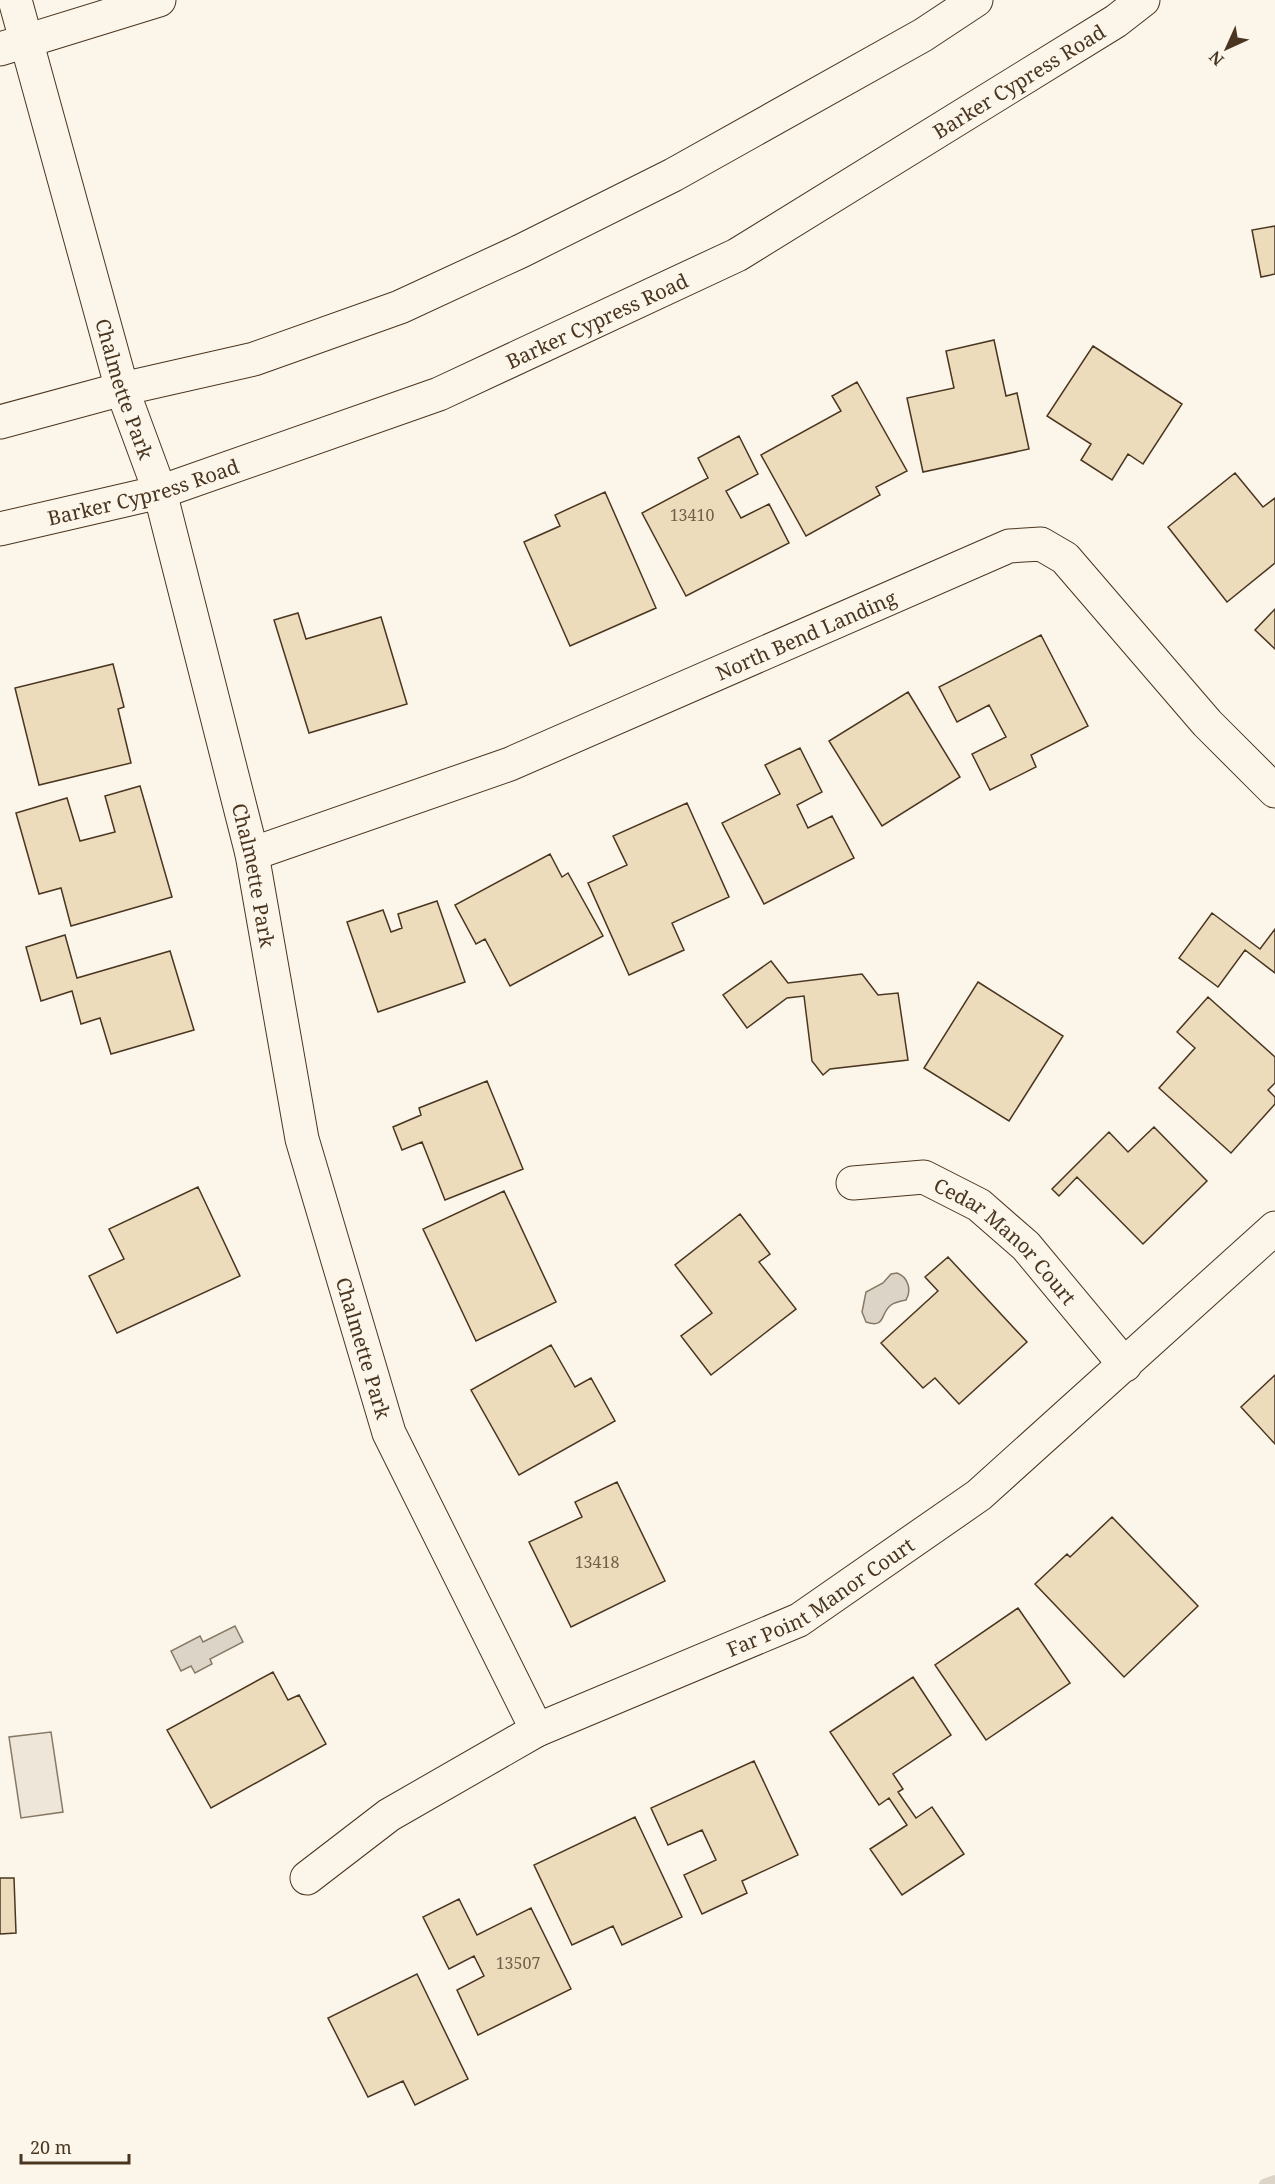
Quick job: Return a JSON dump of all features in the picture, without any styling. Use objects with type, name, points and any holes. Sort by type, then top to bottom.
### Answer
[{"type":"street","name":"Chalmette Park","points":[[15,0],[13,45],[122,389],[160,492],[252,854],[302,1139],[389,1433],[537,1730]]},
{"type":"street","points":[[13,45],[159,0]]},
{"type":"street","points":[[0,422],[122,389],[254,359],[400,307],[521,251],[673,175],[923,35],[976,0]]},
{"type":"street","name":"Barker Cypress Road","points":[[0,529],[160,492],[439,394],[737,255],[1116,21],[1143,0]]},
{"type":"street","name":"North Bend Landing","points":[[252,854],[510,764],[1009,546],[1041,543],[1065,558],[1207,723],[1275,791]]},
{"type":"street","name":"Cedar Manor Court","points":[[853,1183],[924,1177],[979,1205],[1026,1246],[1125,1365]]},
{"type":"street","name":"Far Point Manor Court","points":[[307,1878],[389,1815],[537,1730],[798,1620],[979,1495],[1275,1228]]},
{"type":"shaded area","points":[[897,1273],[908,1284],[909,1292],[906,1300],[891,1305],[880,1322],[872,1324],[866,1322],[862,1312],[866,1292],[883,1283],[891,1274]]},
{"type":"shaded area","points":[[235,1626],[243,1642],[210,1659],[212,1664],[195,1673],[191,1666],[181,1671],[171,1651],[200,1636],[203,1642]]},
{"type":"shaded area","points":[[51,1732],[63,1812],[21,1818],[9,1737]]},
{"type":"building","points":[[1275,226],[1275,274],[1261,277],[1252,230]]},
{"type":"building","points":[[994,340],[1006,396],[1017,393],[1029,449],[923,472],[907,398],[954,388],[946,351]]},
{"type":"building","points":[[1093,346],[1182,404],[1143,464],[1128,454],[1112,480],[1081,460],[1091,444],[1047,416]]},
{"type":"building","points":[[857,382],[907,471],[876,487],[880,495],[806,536],[761,455],[841,411],[832,396]]},
{"type":"building","points":[[739,436],[758,474],[726,491],[741,518],[769,504],[789,543],[686,596],[642,513],[708,478],[698,458]]},
{"type":"building","points":[[1235,473],[1263,507],[1275,498],[1275,563],[1227,602],[1168,527]]},
{"type":"building","points":[[605,492],[656,608],[570,646],[524,542],[560,526],[555,515]]},
{"type":"building","points":[[1275,609],[1275,649],[1255,630]]},
{"type":"building","points":[[298,613],[306,639],[381,617],[407,704],[309,733],[274,620]]},
{"type":"building","points":[[1041,635],[1088,726],[1031,755],[1036,767],[990,790],[972,754],[1006,737],[989,705],[957,722],[939,687]]},
{"type":"building","points":[[113,664],[124,707],[118,709],[131,763],[39,785],[15,688]]},
{"type":"building","points":[[908,692],[960,777],[882,826],[829,741]]},
{"type":"building","points":[[800,748],[822,792],[797,805],[808,828],[832,816],[854,858],[764,904],[722,823],[780,794],[765,765]]},
{"type":"building","points":[[140,786],[172,897],[71,926],[61,888],[39,894],[16,813],[67,798],[80,841],[115,832],[105,796]]},
{"type":"building","points":[[687,803],[729,897],[672,923],[684,950],[629,975],[588,883],[627,865],[613,836]]},
{"type":"building","points":[[550,854],[562,877],[568,873],[603,936],[510,986],[485,939],[476,944],[455,905]]},
{"type":"building","points":[[437,901],[465,982],[378,1012],[347,922],[383,910],[391,932],[402,928],[398,914]]},
{"type":"building","points":[[1212,913],[1260,949],[1275,929],[1275,973],[1245,950],[1218,987],[1179,958]]},
{"type":"building","points":[[65,935],[77,978],[170,951],[194,1030],[111,1054],[100,1018],[81,1024],[72,991],[41,1001],[26,947]]},
{"type":"building","points":[[771,961],[788,983],[862,974],[878,995],[898,993],[908,1060],[830,1069],[823,1075],[812,1061],[804,996],[787,998],[747,1028],[723,995]]},
{"type":"building","points":[[978,982],[1063,1036],[1009,1121],[924,1068]]},
{"type":"building","points":[[1208,997],[1275,1057],[1275,1083],[1268,1090],[1275,1097],[1275,1104],[1231,1153],[1159,1088],[1195,1048],[1177,1032]]},
{"type":"building","points":[[487,1081],[523,1169],[445,1200],[422,1142],[402,1150],[393,1127],[421,1115],[419,1108]]},
{"type":"building","points":[[1154,1127],[1207,1181],[1143,1244],[1077,1177],[1059,1196],[1052,1189],[1109,1132],[1128,1152]]},
{"type":"building","points":[[198,1187],[240,1276],[117,1333],[89,1276],[124,1259],[109,1229]]},
{"type":"building","points":[[504,1191],[556,1302],[476,1341],[423,1229]]},
{"type":"building","points":[[740,1214],[770,1254],[759,1262],[796,1309],[711,1375],[681,1336],[712,1313],[675,1265]]},
{"type":"building","points":[[948,1257],[1027,1342],[959,1404],[935,1378],[923,1388],[881,1343],[938,1291],[925,1277]]},
{"type":"building","points":[[551,1345],[575,1387],[591,1378],[615,1421],[519,1475],[471,1390]]},
{"type":"building","points":[[1275,1375],[1275,1444],[1241,1407]]},
{"type":"building","points":[[617,1482],[665,1581],[571,1627],[529,1542],[582,1517],[575,1502]]},
{"type":"building","points":[[1112,1517],[1198,1606],[1124,1677],[1035,1584],[1067,1554],[1070,1557]]},
{"type":"building","points":[[1018,1608],[1070,1683],[986,1740],[935,1665]]},
{"type":"building","points":[[273,1672],[288,1700],[299,1695],[326,1744],[211,1808],[167,1730]]},
{"type":"building","points":[[913,1677],[951,1735],[893,1774],[903,1789],[898,1792],[916,1818],[932,1807],[964,1854],[902,1895],[870,1849],[907,1825],[889,1798],[879,1805],[830,1732]]},
{"type":"building","points":[[754,1761],[798,1855],[742,1881],[747,1893],[702,1914],[684,1875],[716,1860],[702,1830],[668,1845],[651,1808]]},
{"type":"building","points":[[635,1817],[682,1917],[622,1945],[613,1926],[572,1945],[534,1865]]},
{"type":"building","points":[[0,1878],[14,1878],[16,1933],[0,1934]]},
{"type":"building","points":[[459,1899],[477,1935],[531,1908],[571,1989],[478,2035],[457,1990],[484,1976],[474,1956],[449,1969],[423,1917]]},
{"type":"building","points":[[417,1974],[468,2079],[415,2105],[403,2081],[368,2097],[328,2018]]},
{"type":"waterway","points":[[1264,2184],[1275,2180]]}]
